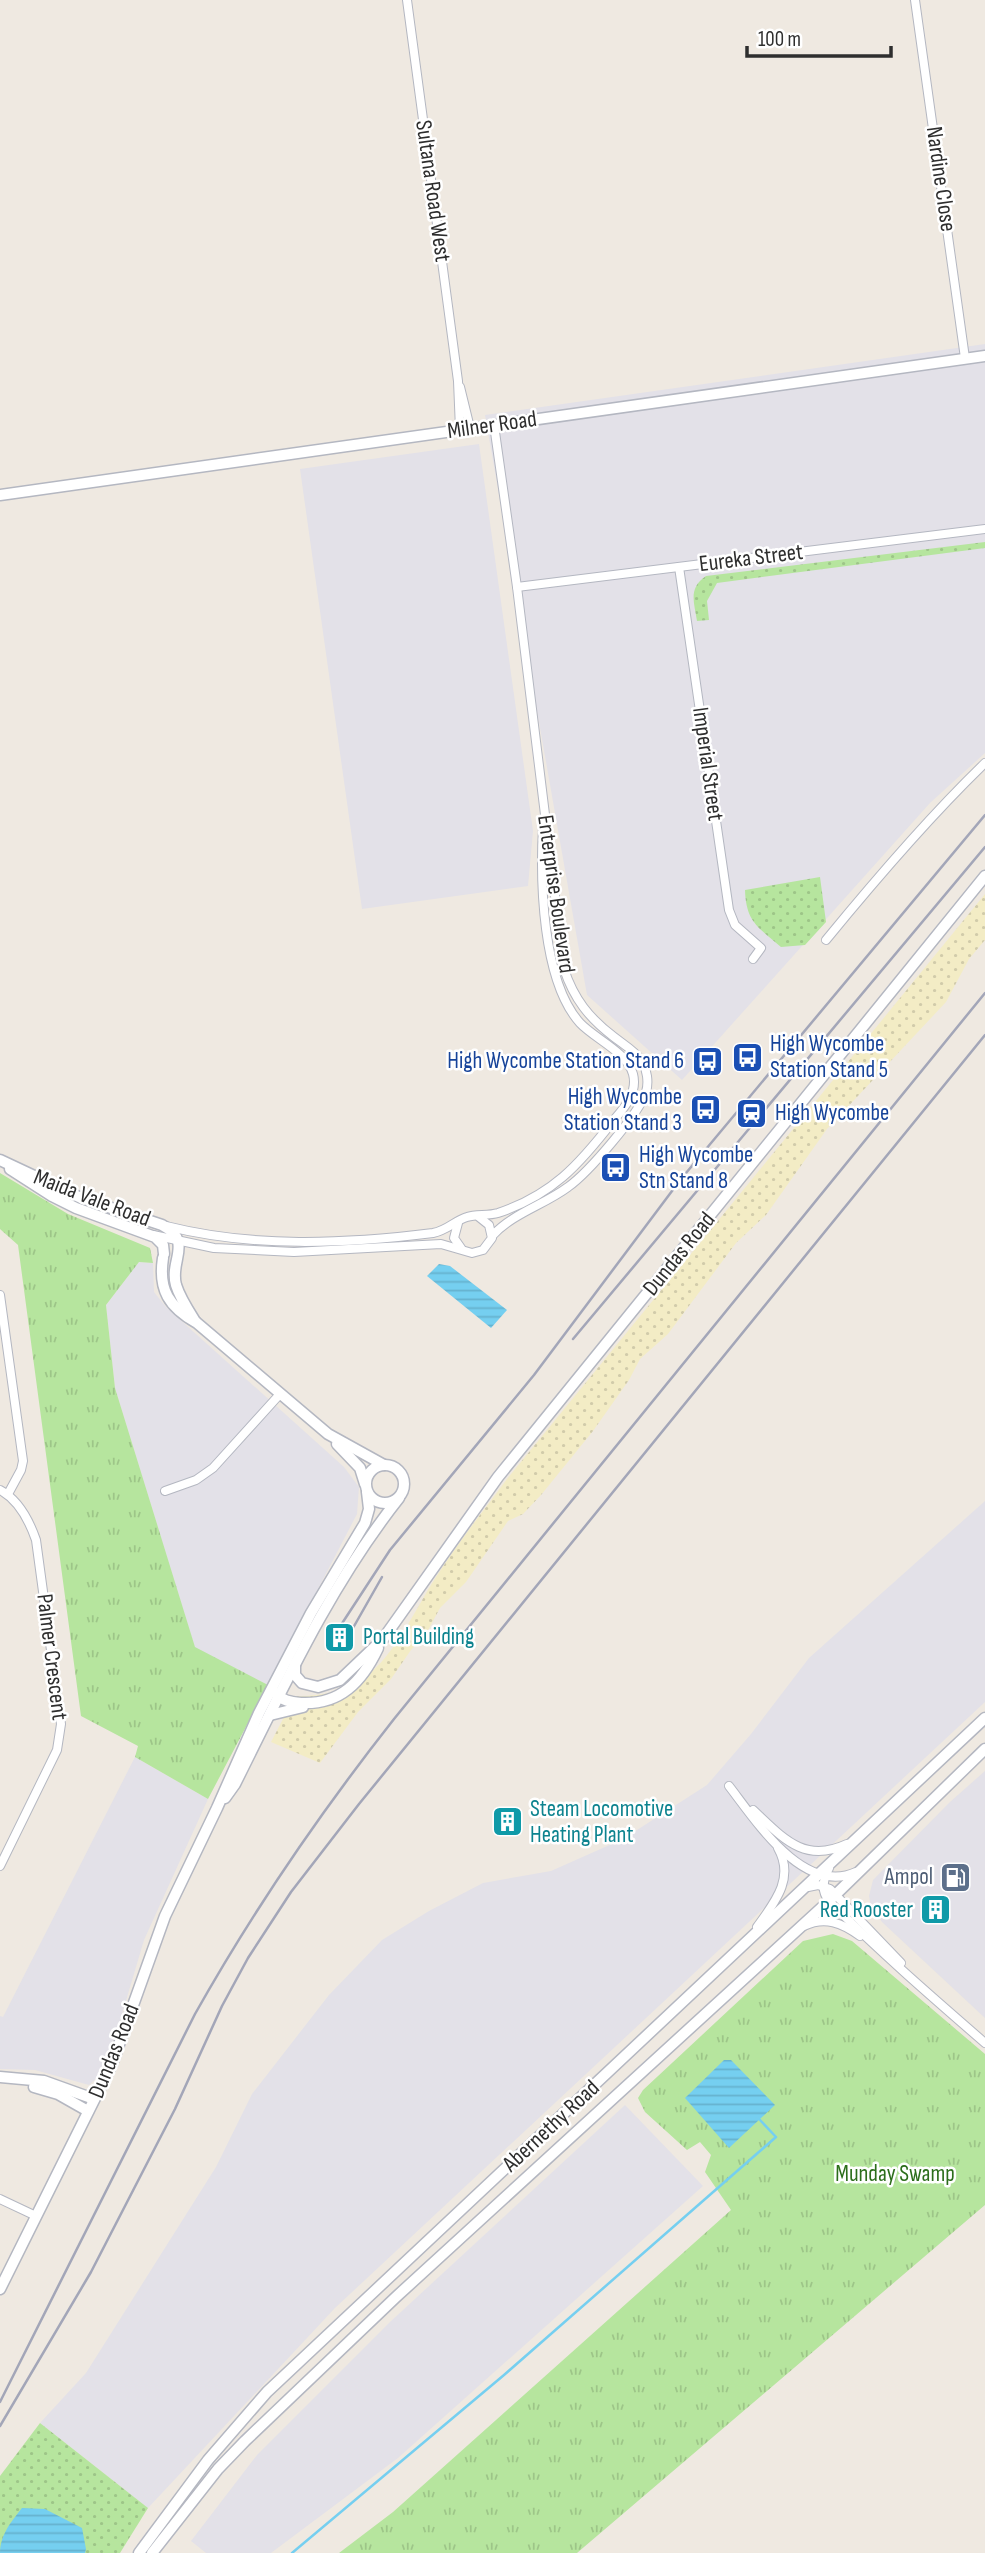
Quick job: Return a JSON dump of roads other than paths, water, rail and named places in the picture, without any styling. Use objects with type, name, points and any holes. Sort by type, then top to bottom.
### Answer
[{"type":"main road","name":"Milner Road","points":[[0,495],[985,356]]},
{"type":"main road","name":"Dundas Road","points":[[270,1715],[319,1704],[350,1688],[372,1661],[383,1639],[498,1477],[985,876]]},
{"type":"main road","name":"Maida Vale Road","points":[[0,1160],[81,1198],[162,1225],[174,1238],[176,1285],[197,1323]]},
{"type":"main road","name":"Maida Vale Road","points":[[0,1160],[16,1175],[52,1196],[110,1222],[150,1235],[161,1242],[164,1256],[161,1279],[165,1292],[175,1307],[328,1434],[360,1468],[367,1489]]},
{"type":"main road","name":"Maida Vale Road","points":[[328,1434],[384,1465],[397,1469],[405,1486],[399,1498]]},
{"type":"main road","points":[[362,1540],[368,1516],[369,1474],[373,1469],[384,1465]]},
{"type":"main road","points":[[367,1489],[371,1497],[381,1503],[393,1502],[399,1498]]},
{"type":"main road","points":[[362,1540],[399,1498]]},
{"type":"main road","name":"Dundas Road","points":[[217,1808],[235,1784],[270,1715],[280,1682],[295,1664],[362,1540]]},
{"type":"main road","name":"Dundas Road","points":[[0,2289],[118,2049],[165,1916],[217,1808],[228,1779],[280,1682],[311,1613],[362,1540]]},
{"type":"main road","name":"Dundas Road","points":[[280,1682],[318,1687],[340,1680],[383,1639]]},
{"type":"main road","points":[[295,1664],[297,1678],[308,1686]]},
{"type":"main road","name":"Dundas Road","points":[[228,1779],[276,1695]]},
{"type":"main road","points":[[276,1695],[291,1702],[319,1704]]},
{"type":"main road","name":"Abernethy Road","points":[[139,2553],[208,2459],[267,2392],[747,1941],[822,1875],[837,1857],[985,1718]]},
{"type":"main road","name":"Abernethy Road","points":[[152,2553],[218,2469],[246,2441],[396,2297],[833,1898],[985,1749]]},
{"type":"main road","points":[[0,2077],[44,2081],[94,2099]]},
{"type":"main road","points":[[0,2082],[43,2088],[89,2111]]},
{"type":"street","name":"Sultana Road West","points":[[407,0],[465,428]]},
{"type":"street","name":"Nardine Close","points":[[915,0],[965,358]]},
{"type":"street","points":[[494,425],[544,803]]},
{"type":"street","name":"Eureka Street","points":[[517,587],[985,528]]},
{"type":"street","name":"Imperial Street","points":[[679,567],[729,910],[735,925],[761,948]]},
{"type":"street","points":[[826,940],[939,809],[985,763]]},
{"type":"street","name":"Enterprise Boulevard","points":[[162,1225],[265,1242],[327,1242],[433,1233],[449,1229],[467,1217],[492,1215],[514,1207],[565,1177],[588,1154],[624,1107],[634,1084],[629,1065],[580,1023],[556,982],[541,867],[544,803]]},
{"type":"street","name":"Enterprise Boulevard","points":[[463,1250],[472,1253],[483,1250],[492,1236],[508,1221],[559,1194],[577,1180],[637,1109],[647,1087],[646,1071],[639,1058],[591,1018],[569,983],[561,948],[544,803]]},
{"type":"street","points":[[753,959],[770,939]]},
{"type":"street","points":[[476,1216],[485,1221],[492,1236]]},
{"type":"street","points":[[458,1223],[454,1238],[463,1250]]},
{"type":"street","points":[[164,1256],[174,1238],[187,1231]]},
{"type":"street","name":"Maida Vale Road","points":[[150,1235],[174,1238]]},
{"type":"street","points":[[174,1238],[235,1250],[294,1252],[441,1244],[463,1250]]},
{"type":"street","points":[[177,1261],[184,1250],[194,1244]]},
{"type":"street","points":[[0,1296],[4,1354],[23,1461],[21,1470],[4,1492]]},
{"type":"street","points":[[164,1491],[196,1480],[213,1468],[280,1394]]},
{"type":"street","name":"Palmer Crescent","points":[[0,1866],[57,1750],[61,1735],[36,1540],[30,1524],[4,1492]]},
{"type":"street","points":[[747,1941],[780,1891],[786,1875],[784,1862],[774,1843],[729,1786],[779,1834],[800,1849],[815,1852],[831,1850],[849,1843],[862,1833]]},
{"type":"street","points":[[774,1843],[801,1864],[822,1875],[845,1876],[865,1867]]},
{"type":"street","points":[[822,1875],[824,1886],[833,1898],[879,1950]]},
{"type":"street","points":[[802,1890],[811,1885],[824,1886]]},
{"type":"street","points":[[833,1898],[985,2043]]},
{"type":"street","points":[[794,1932],[818,1921],[835,1922],[879,1950],[919,1982]]},
{"type":"street","points":[[0,2199],[36,2216]]},
{"type":"water","points":[[439,1264],[450,1266],[507,1310],[491,1328],[427,1276]]},
{"type":"water","points":[[724,2060],[731,2060],[775,2105],[729,2148],[685,2098]]},
{"type":"water","points":[[22,2508],[45,2509],[82,2528],[85,2553],[0,2553],[4,2535]]},
{"type":"waterway","points":[[292,2553],[504,2375],[776,2137],[760,2120]]},
{"type":"railway","points":[[339,1628],[390,1550],[534,1375],[681,1179],[985,815]]},
{"type":"railway","points":[[573,1339],[985,847]]},
{"type":"railway","points":[[0,2402],[195,2014],[264,1899],[314,1826],[394,1719],[985,993]]},
{"type":"railway","points":[[0,2426],[91,2272],[175,2109],[222,2006],[248,1958],[291,1892],[359,1804],[985,1035]]},
{"type":"railway","points":[[349,1635],[382,1577]]},
{"type":"place","name":"High Wycombe Station Stand 5","points":[[747,1057]]},
{"type":"place","name":"High Wycombe Station Stand 6","points":[[707,1061]]},
{"type":"place","name":"High Wycombe Station Stand 3","points":[[705,1110]]},
{"type":"place","name":"High Wycombe","points":[[752,1113]]},
{"type":"place","name":"High Wycombe Stn Stand 8","points":[[616,1168]]},
{"type":"place","name":"Portal Building","points":[[340,1637]]},
{"type":"place","name":"Steam Locomotive Heating Plant","points":[[507,1822]]},
{"type":"place","name":"Ampol","points":[[956,1877]]},
{"type":"place","name":"Red Rooster","points":[[936,1910]]},
{"type":"park label","name":"Munday Swamp","points":[[895,2174]]}]
